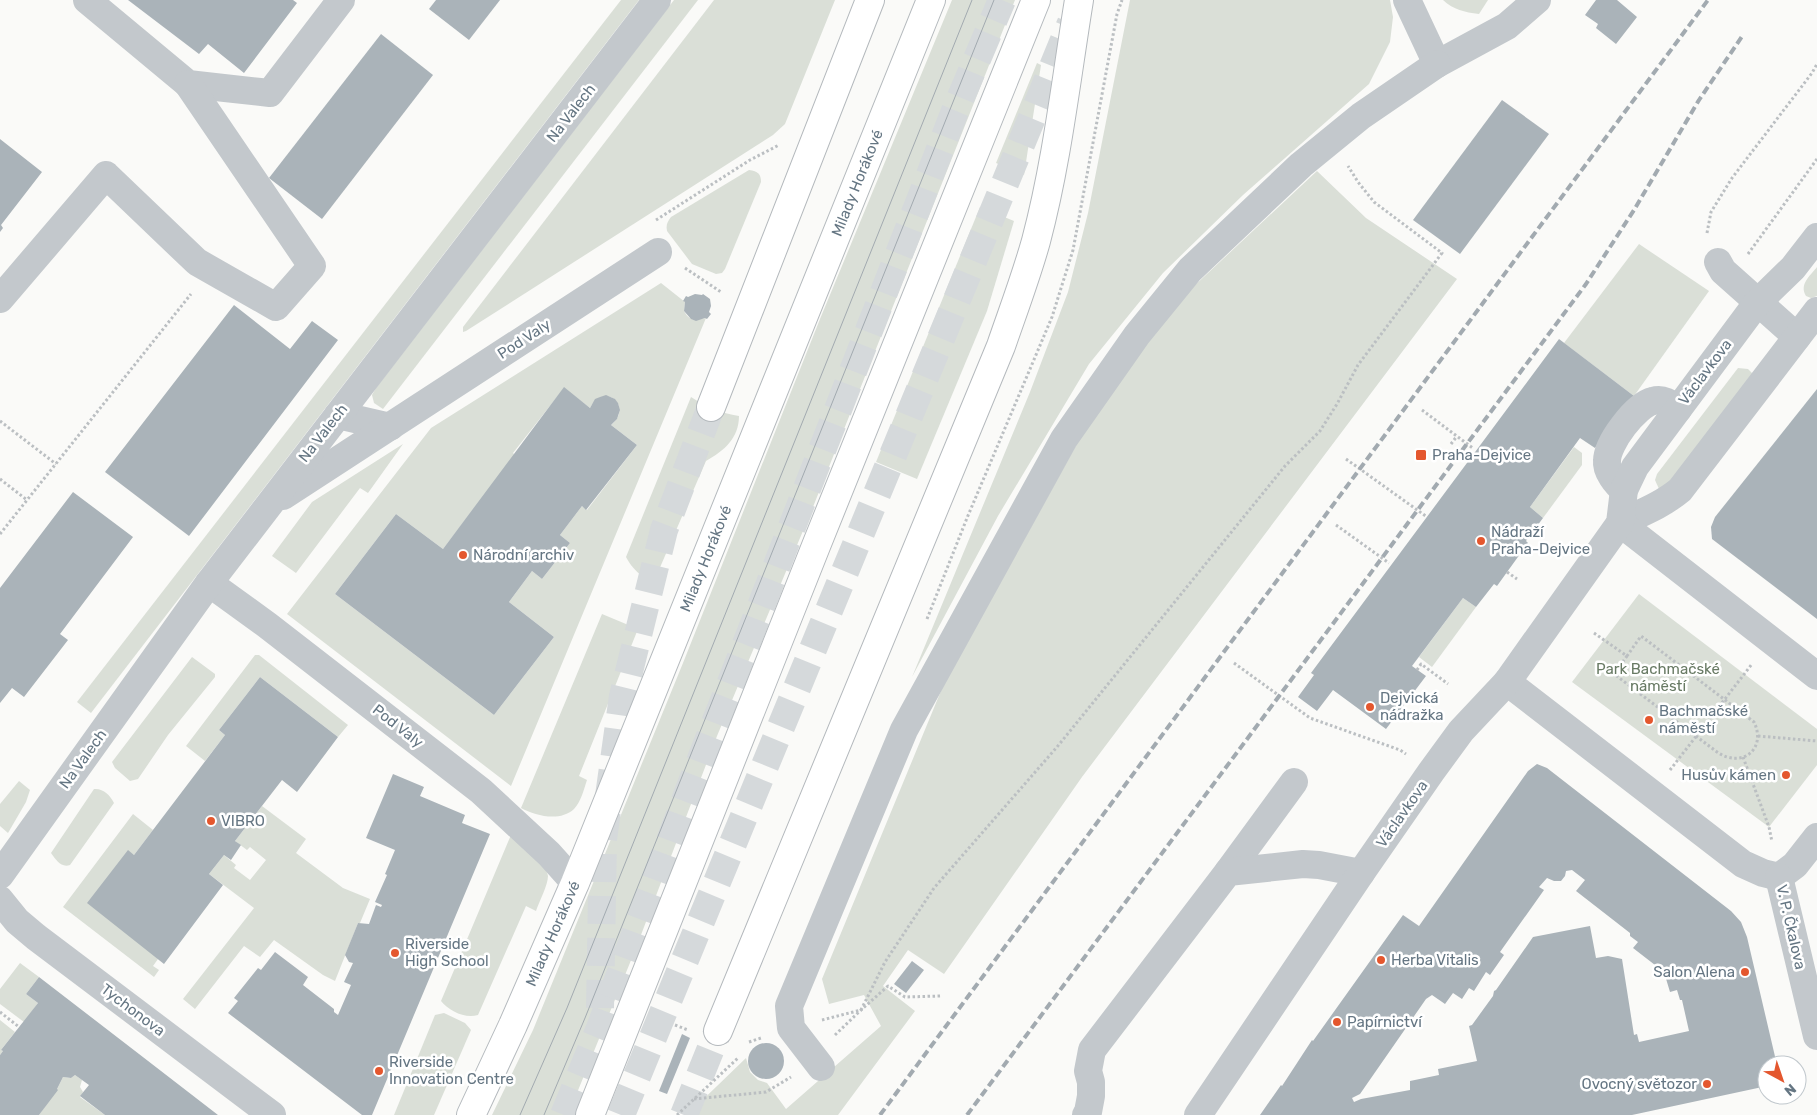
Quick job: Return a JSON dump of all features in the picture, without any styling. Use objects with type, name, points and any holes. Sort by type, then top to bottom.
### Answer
[{"type":"main road","points":[[711,407],[870,0]]},
{"type":"main road","name":"Milady Horákové","points":[[472,1115],[514,1025],[575,883],[931,0]]},
{"type":"main road","points":[[590,1115],[819,538],[913,309],[1036,0]]},
{"type":"main road","points":[[718,1031],[1000,346],[1018,298],[1036,241],[1053,165],[1079,0]]},
{"type":"street","points":[[0,299],[106,176],[197,262],[276,307],[312,266],[188,84],[87,0]]},
{"type":"street","points":[[188,84],[270,93],[341,0]]},
{"type":"street","name":"Na Valech","points":[[0,875],[209,583],[658,0]]},
{"type":"street","points":[[1407,0],[1437,64]]},
{"type":"street","points":[[821,1067],[791,1028],[789,1006],[904,730],[1060,448],[1137,335],[1190,270],[1301,165],[1361,116],[1437,64],[1507,26],[1537,0]]},
{"type":"street","name":"Václavkova","points":[[1198,1115],[1431,772],[1461,731],[1507,682],[1620,523],[1624,490],[1635,467],[1757,302],[1793,268],[1817,237]]},
{"type":"street","name":"Pod Valy","points":[[267,507],[658,252]]},
{"type":"street","points":[[1724,270],[1797,337]]},
{"type":"street","points":[[1817,311],[1680,490],[1654,508],[1620,523],[1817,676]]},
{"type":"street","points":[[338,415],[390,427]]},
{"type":"street","name":"Pod Valy","points":[[209,583],[267,625],[481,791],[549,854],[575,883]]},
{"type":"street","points":[[1507,682],[1744,864],[1763,873],[1779,876],[1794,865],[1817,837]]},
{"type":"street","points":[[1086,1115],[1091,1096],[1091,1082],[1088,1071],[1092,1050],[1294,782]]},
{"type":"street","points":[[1228,872],[1303,864],[1361,873]]},
{"type":"street","name":"V. P. Čkalova","points":[[1779,876],[1817,1036]]},
{"type":"street","name":"Tychonova","points":[[0,900],[17,921],[36,937],[272,1115]]},
{"type":"path","points":[[1817,64],[1732,178],[1711,212],[1707,233],[1724,270],[1817,159]]},
{"type":"path","points":[[942,996],[905,997],[888,986],[860,1010],[885,962],[934,888],[1057,747],[1284,466],[1320,431],[1358,365],[1442,253],[1374,202],[1358,182],[1332,140]]},
{"type":"path","points":[[654,221],[750,160],[785,142]]},
{"type":"path","points":[[0,534],[210,270]]},
{"type":"path","points":[[1422,410],[1474,449]]},
{"type":"path","points":[[0,421],[56,464]]},
{"type":"path","points":[[1451,444],[1457,436]]},
{"type":"path","points":[[1346,459],[1427,517]]},
{"type":"path","points":[[0,479],[27,500]]},
{"type":"path","points":[[1336,525],[1389,563]]},
{"type":"path","points":[[1507,572],[1517,579]]},
{"type":"path","points":[[1594,633],[1627,656]]},
{"type":"path","points":[[1641,636],[1726,699],[1754,722],[1758,736],[1754,749],[1749,754],[1736,759],[1723,756],[1614,674],[1641,636]]},
{"type":"path","points":[[1651,794],[1771,640]]},
{"type":"path","points":[[1234,663],[1310,718],[1400,750],[1431,772]]},
{"type":"path","points":[[1417,670],[1421,664],[1448,684]]},
{"type":"path","points":[[1758,736],[1817,741]]},
{"type":"path","points":[[1743,757],[1768,827],[1779,876]]},
{"type":"path","points":[[0,1012],[19,1027]]},
{"type":"path","points":[[677,1115],[738,1057]]},
{"type":"green space","points":[[621,0],[639,0],[91,713],[77,702]]},
{"type":"green space","points":[[674,0],[698,0],[383,409],[374,403],[372,395],[376,388]]},
{"type":"green space","points":[[714,0],[835,0],[785,124],[773,135],[463,332],[463,327]]},
{"type":"green space","points":[[952,0],[1015,0],[813,507],[717,736],[636,948],[568,1115],[492,1115],[533,1030],[683,663],[820,319]]},
{"type":"green space","points":[[1130,0],[1390,0],[1393,17],[1390,42],[1369,84],[1243,195],[1163,273],[1089,364],[998,516],[912,677],[1030,392],[1068,292],[1088,213]]},
{"type":"green space","points":[[1443,0],[1488,0],[1479,14],[1460,10]]},
{"type":"green space","points":[[1037,63],[1041,65],[1024,175],[996,163]]},
{"type":"green space","points":[[749,170],[758,173],[761,182],[725,269],[722,273],[716,274],[692,264],[667,231],[669,220]]},
{"type":"green space","points":[[1317,171],[1366,218],[1457,279],[1082,777],[944,974],[908,950],[883,986],[915,1011],[838,1115],[687,1115],[746,1058],[750,1072],[758,1080],[767,1083],[786,1109],[881,1026],[864,995],[829,1004],[822,979],[943,686],[1085,429],[1133,360],[1193,287]]},
{"type":"green space","points":[[980,207],[1014,221],[987,311],[917,479],[876,462]]},
{"type":"green space","points":[[1639,244],[1709,291],[1634,396],[1564,343]]},
{"type":"green space","points":[[1817,267],[1817,296],[1811,298],[1806,296],[1804,288],[1806,280]]},
{"type":"green space","points":[[661,283],[685,302],[684,311],[691,319],[706,318],[511,786],[287,614],[431,428]],"holes":[[[564,388],[590,408],[596,400],[602,397],[614,399],[618,404],[619,411],[617,418],[611,425],[637,445],[587,510],[582,506],[560,535],[570,543],[542,579],[532,571],[509,602],[554,637],[494,715],[335,594],[396,514],[443,549],[515,455],[513,453]]]},
{"type":"green space","points":[[1738,368],[1748,369],[1753,374],[1673,487],[1659,489],[1655,480],[1657,474]]},
{"type":"green space","points":[[691,397],[714,409],[739,416],[738,424],[729,443],[719,453],[706,461],[655,579],[650,579],[638,572],[626,557]]},
{"type":"green space","points":[[403,444],[368,493],[360,488],[296,573],[272,556],[312,502]]},
{"type":"green space","points":[[1574,447],[1582,453],[1582,465],[1543,518],[1530,507]]},
{"type":"green space","name":"Park Bachmačské náměstí","points":[[1639,594],[1817,729],[1817,765],[1769,827],[1572,682]]},
{"type":"green space","points":[[1463,598],[1476,607],[1432,667],[1419,657]]},
{"type":"green space","points":[[602,614],[638,629],[579,776],[587,780],[576,806],[568,813],[555,817],[534,813],[521,808]]},
{"type":"green space","points":[[255,655],[259,655],[348,725],[338,737],[260,677],[219,730],[225,735],[205,761],[186,746]]},
{"type":"green space","points":[[192,657],[215,674],[215,677],[168,735],[138,779],[130,781],[115,768],[112,762]]},
{"type":"green space","points":[[19,781],[30,790],[26,802],[8,833],[0,826],[0,804]]},
{"type":"green space","points":[[94,789],[106,793],[114,803],[70,865],[61,864],[51,853]]},
{"type":"green space","points":[[262,806],[306,839],[296,853],[343,888],[370,899],[360,923],[358,923],[335,981],[323,975],[274,940],[260,957],[244,946],[195,1009],[183,999],[254,908],[209,874],[224,855],[236,865],[234,868],[250,880],[266,860],[250,847],[247,850],[235,841]]},
{"type":"green space","points":[[133,814],[153,830],[134,855],[128,851],[158,959],[153,966],[159,970],[154,977],[63,907]]},
{"type":"green space","points":[[511,835],[533,854],[543,866],[548,876],[547,884],[536,911],[526,906],[478,1015],[463,1015],[448,1008],[441,1001]]},
{"type":"green space","points":[[20,963],[39,977],[26,994],[38,1003],[24,1022],[0,1004],[0,989]]},
{"type":"green space","points":[[444,1013],[465,1023],[471,1030],[434,1115],[394,1115],[435,1015]]},
{"type":"green space","points":[[0,1020],[15,1032],[1,1050],[3,1051],[0,1055]]},
{"type":"green space","points":[[75,1075],[82,1080],[80,1087],[83,1092],[80,1097],[105,1115],[39,1115],[63,1077],[71,1078]]},
{"type":"building","points":[[128,0],[293,0],[297,3],[244,73],[208,44],[199,54]]},
{"type":"building","points":[[436,0],[500,0],[469,40],[429,9]]},
{"type":"building","points":[[1596,0],[1617,0],[1637,17],[1616,44],[1596,28],[1598,24],[1585,15]]},
{"type":"building","points":[[381,34],[433,75],[322,219],[269,178]]},
{"type":"building","points":[[1502,100],[1549,134],[1460,254],[1413,220]]},
{"type":"building","points":[[0,139],[42,172],[1,225],[3,228],[0,232]]},
{"type":"building","points":[[703,294],[710,299],[711,306],[709,312],[711,314],[707,319],[696,321],[691,319],[684,311],[685,302],[683,301],[686,296]]},
{"type":"building","points":[[234,305],[290,349],[312,321],[338,340],[189,536],[105,472]]},
{"type":"building","name":"Nádraží Praha-Dejvice","points":[[1559,339],[1634,396],[1595,448],[1580,438],[1530,507],[1543,518],[1526,541],[1528,543],[1497,586],[1494,584],[1476,607],[1463,598],[1412,666],[1426,676],[1386,729],[1333,690],[1317,711],[1298,697],[1314,675],[1311,673]]},
{"type":"building","name":"Národní archiv","points":[[564,387],[590,408],[595,399],[600,397],[606,395],[615,399],[620,410],[617,419],[611,425],[637,445],[586,510],[582,506],[560,535],[570,543],[542,579],[532,571],[509,602],[554,637],[494,715],[335,594],[396,514],[443,549]]},
{"type":"building","points":[[1817,389],[1817,619],[1712,539],[1711,527],[1715,517]]},
{"type":"building","points":[[73,492],[133,537],[60,634],[68,640],[24,697],[12,688],[0,703],[0,588]]},
{"type":"building","points":[[260,677],[338,737],[297,792],[282,780],[235,841],[241,845],[231,860],[224,855],[209,874],[223,885],[164,964],[87,903],[128,850],[134,855],[225,735],[219,730]]},
{"type":"building","points":[[1537,764],[1547,768],[1731,911],[1741,922],[1747,937],[1775,1055],[1757,1055],[1757,1088],[1632,1115],[1260,1115],[1403,915],[1419,926],[1528,771]],"holes":[[[1572,870],[1585,880],[1576,891],[1630,933],[1630,936],[1638,942],[1633,948],[1664,972],[1670,992],[1677,990],[1680,1000],[1682,1000],[1689,1031],[1639,1042],[1637,1034],[1634,1035],[1622,959],[1608,956],[1596,958],[1590,926],[1533,937],[1494,991],[1493,996],[1472,1025],[1469,1026],[1477,1061],[1438,1069],[1439,1075],[1410,1081],[1410,1090],[1354,1102],[1352,1098],[1360,1094],[1426,999],[1432,995],[1445,1004],[1453,993],[1462,999],[1469,988],[1474,991],[1486,972],[1490,975],[1504,955],[1500,952],[1544,890],[1539,887],[1547,878],[1561,881],[1566,871]]]},
{"type":"building","points":[[393,774],[424,787],[420,796],[465,815],[462,823],[490,834],[372,1115],[362,1115],[228,1013],[238,1001],[234,998],[258,968],[261,970],[275,952],[308,977],[303,985],[334,1009],[334,1012],[338,1015],[351,985],[344,982],[353,963],[349,962],[345,955],[358,923],[369,924],[376,905],[381,907],[382,905],[375,902],[387,875],[385,874],[395,850],[366,838]]},
{"type":"building","points":[[912,961],[924,970],[906,993],[894,984]]},
{"type":"building","points":[[39,977],[218,1115],[105,1115],[80,1096],[89,1085],[75,1075],[71,1078],[63,1077],[58,1090],[39,1115],[0,1115],[0,1055],[3,1051],[1,1050],[38,1003],[26,994]]},
{"type":"building","points":[[682,1034],[690,1038],[667,1094],[659,1091]]},
{"type":"building","points":[[766,1043],[773,1044],[779,1048],[783,1054],[783,1068],[779,1074],[773,1078],[766,1079],[759,1078],[753,1074],[749,1068],[748,1061],[749,1054],[753,1048],[759,1044]]},
{"type":"tunnel","points":[[564,1115],[600,1028],[692,782],[955,111],[1002,0]]},
{"type":"tunnel","points":[[621,1115],[1071,23]]},
{"type":"tunnel","points":[[600,1008],[603,839],[623,696],[664,530],[711,407]]},
{"type":"tunnel","points":[[684,1115],[718,1031]]},
{"type":"tram line","points":[[520,1115],[567,1008],[972,0]]},
{"type":"tram line","points":[[544,1115],[585,1018],[994,0]]},
{"type":"railway","points":[[880,1115],[1708,0]]},
{"type":"railway","points":[[967,1115],[1586,284],[1634,210],[1699,100],[1743,35]]},
{"type":"place","name":"Praha-Dejvice","points":[[1421,455]]},
{"type":"place","name":"Nádraží Praha-Dejvice","points":[[1481,541]]},
{"type":"place","name":"Národní archiv","points":[[463,555]]},
{"type":"place","name":"Dejvická nádražka","points":[[1370,707]]},
{"type":"place","name":"Bachmačské náměstí","points":[[1649,720]]},
{"type":"place","name":"Husův kámen","points":[[1786,775]]},
{"type":"place","name":"VIBRO","points":[[211,821]]},
{"type":"place","name":"Riverside High School","points":[[395,953]]},
{"type":"place","name":"Herba Vitalis","points":[[1381,960]]},
{"type":"place","name":"Salon Alena","points":[[1745,972]]},
{"type":"place","name":"Papírnictví","points":[[1337,1022]]},
{"type":"place","name":"Riverside Innovation Centre","points":[[379,1071]]},
{"type":"place","name":"Ovocný světozor","points":[[1707,1084]]}]
